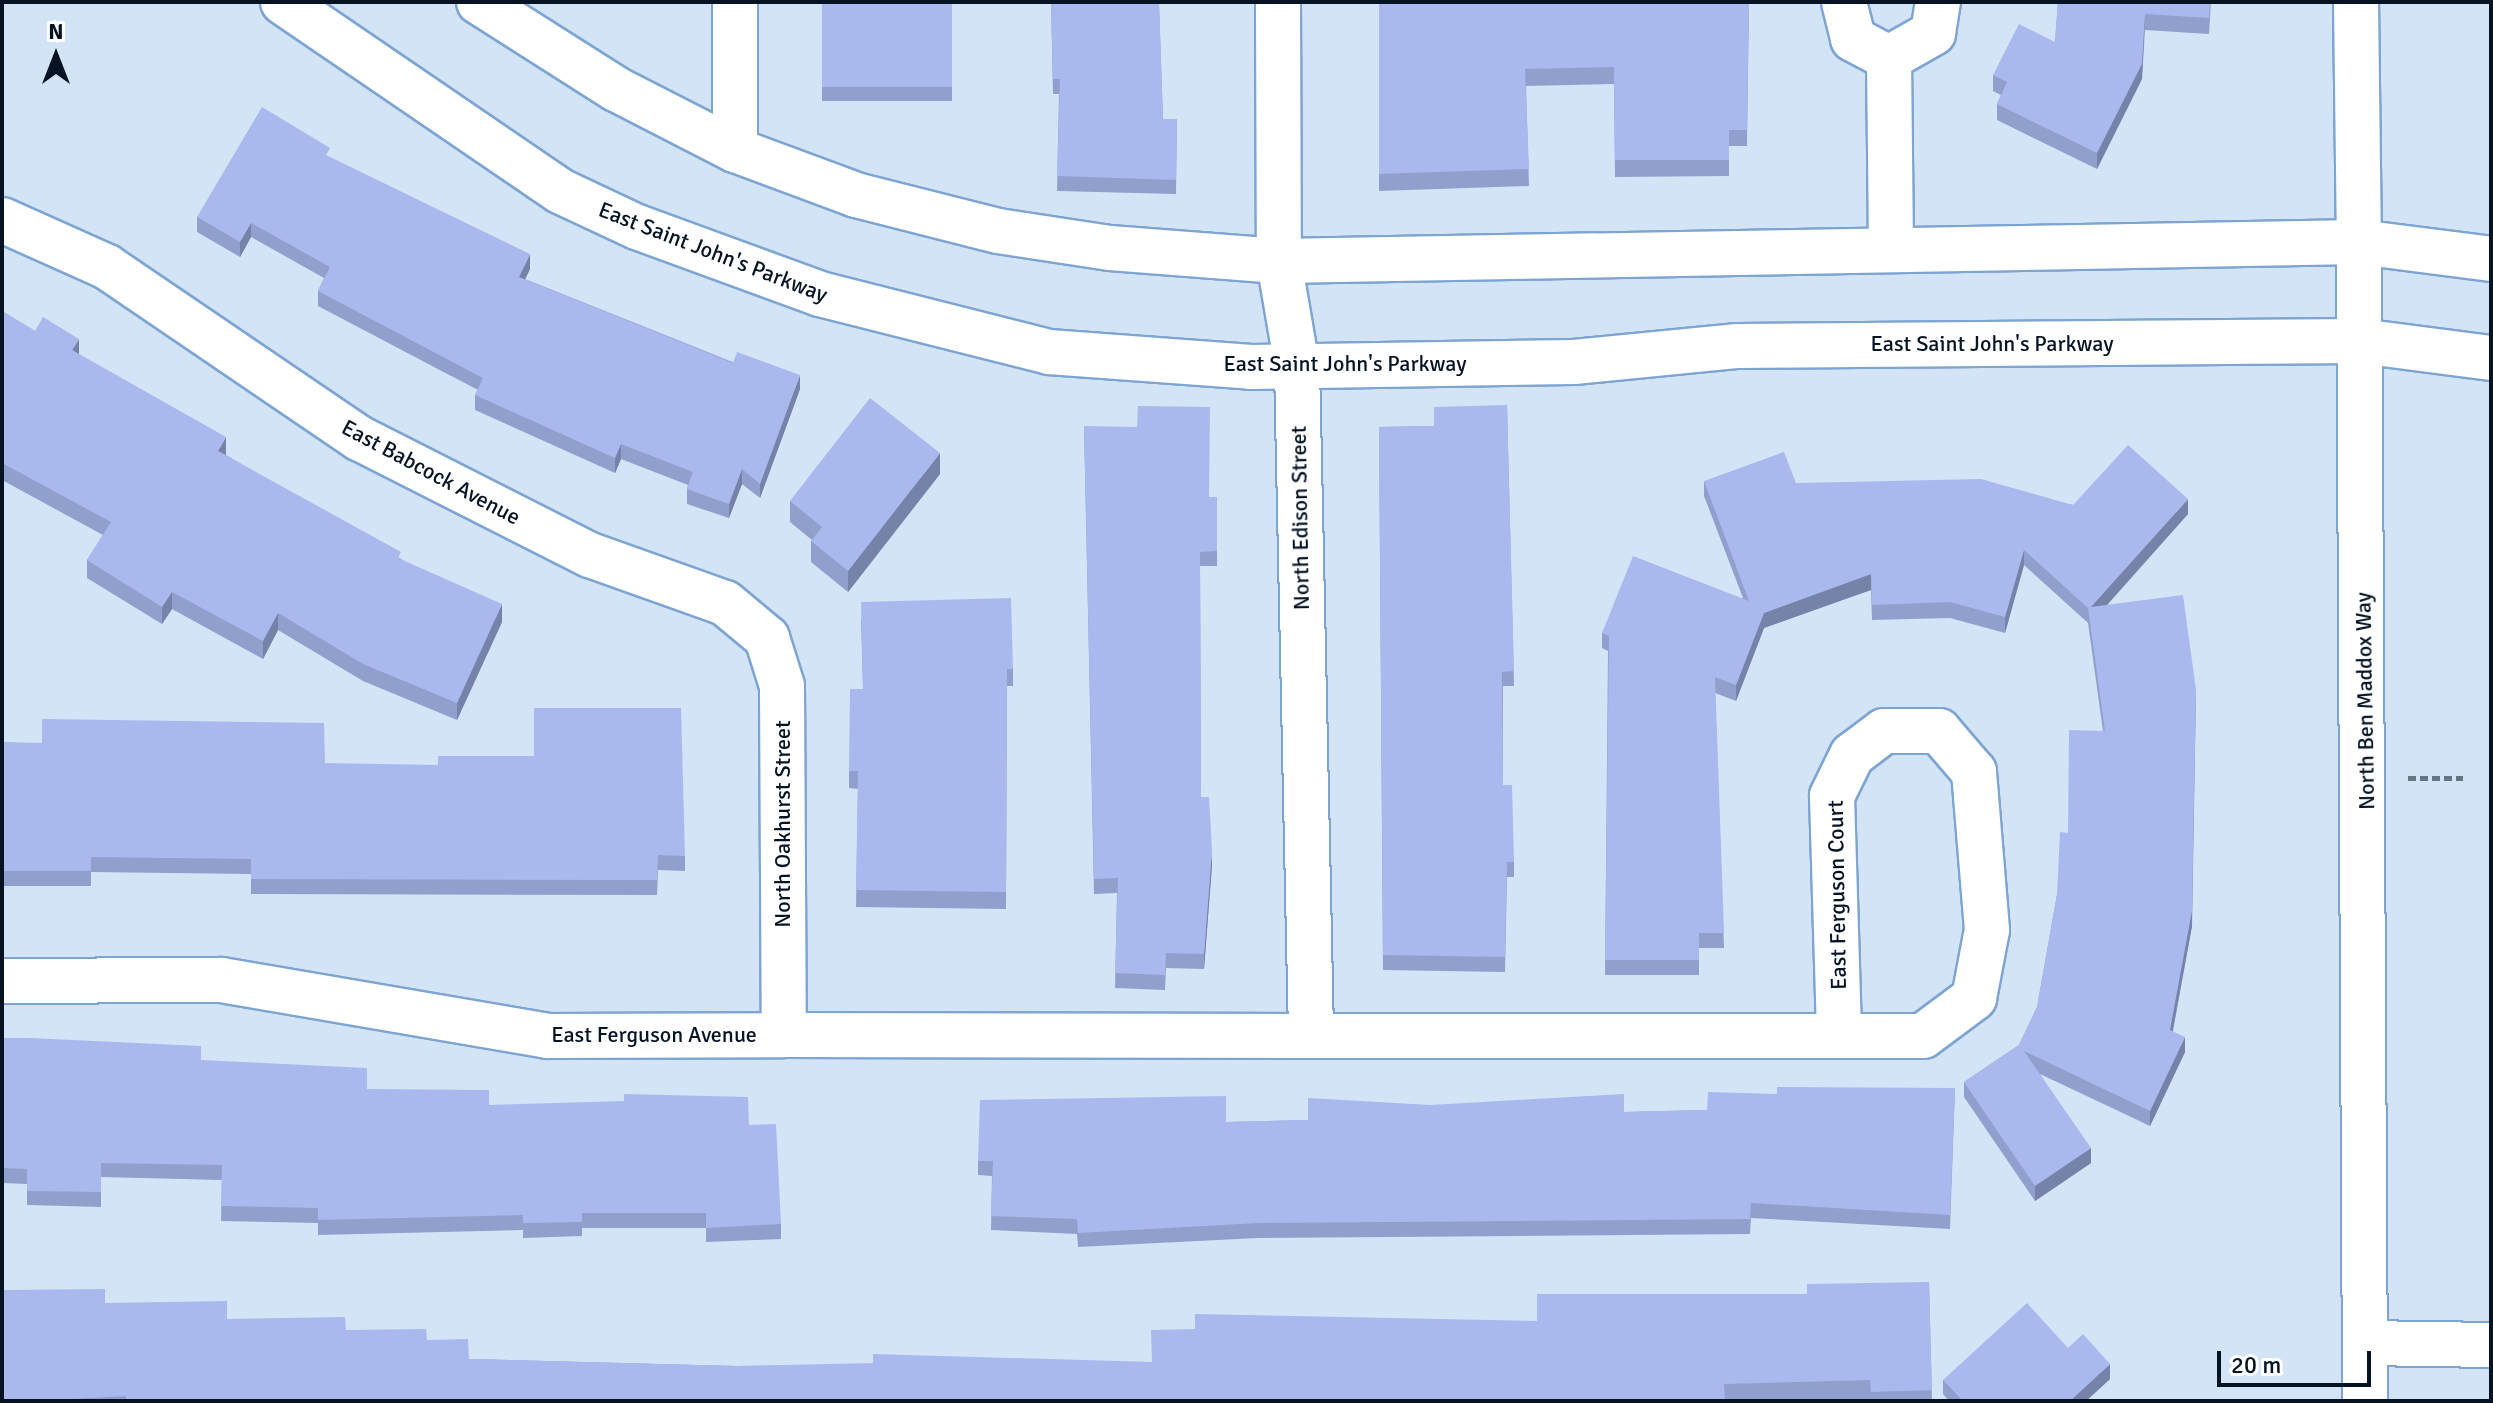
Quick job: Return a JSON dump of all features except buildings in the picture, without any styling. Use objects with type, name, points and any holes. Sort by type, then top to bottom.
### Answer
[{"type":"street","name":"East Saint John's Parkway","points":[[283,2],[560,191],[791,284],[1049,352],[1297,366],[1574,362],[1738,346],[2360,341],[2491,358]]},
{"type":"street","points":[[479,2],[616,89],[735,150],[856,195],[998,231],[1279,261],[1891,246],[2359,242],[2491,259]]},
{"type":"street","points":[[735,2],[735,150]]},
{"type":"street","name":"North Edison Street","points":[[1278,2],[1279,261],[1297,366],[1311,1036]]},
{"type":"street","points":[[1844,2],[1853,39],[1889,58]]},
{"type":"street","points":[[1889,58],[1933,33],[1938,2]]},
{"type":"street","name":"North Ben Maddox Way","points":[[2356,2],[2365,1401]]},
{"type":"street","points":[[1889,58],[1891,246]]},
{"type":"street","name":"East Babcock Avenue","points":[[2,220],[107,267],[359,438],[590,555],[725,603],[750,622]]},
{"type":"street","name":"North Oakhurst Street","points":[[750,622],[767,638],[782,686],[784,1035]]},
{"type":"street","name":"East Ferguson Court","points":[[1311,1036],[1839,1036],[1923,1036],[1974,998],[1987,930],[1974,772],[1939,731],[1884,731],[1852,755],[1832,796],[1839,1036]]},
{"type":"street","name":"East Ferguson Avenue","points":[[2,981],[221,980],[547,1036],[1311,1036]]},
{"type":"street","points":[[2365,1343],[2491,1345]]}]
